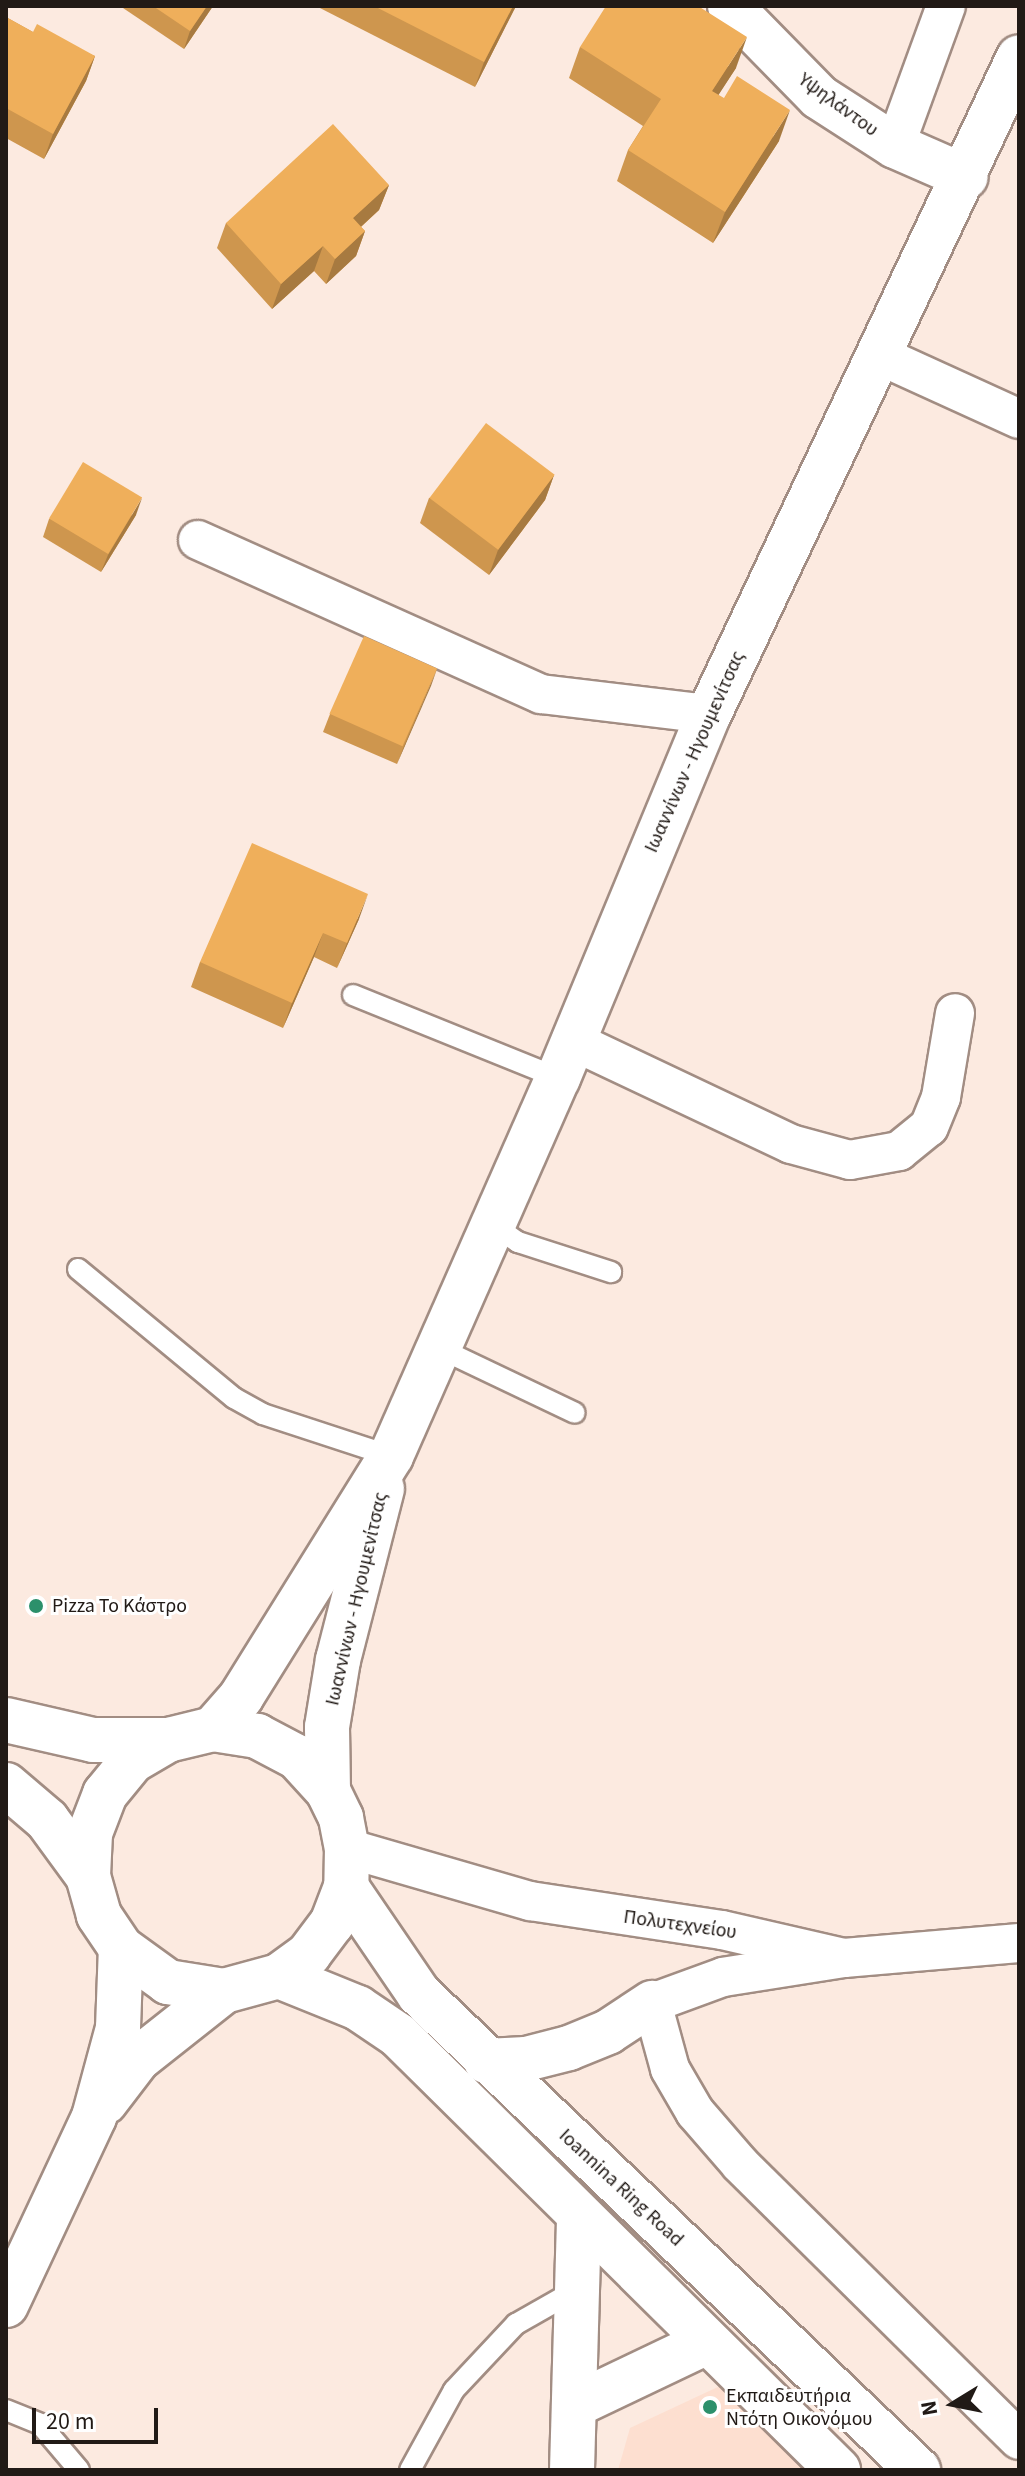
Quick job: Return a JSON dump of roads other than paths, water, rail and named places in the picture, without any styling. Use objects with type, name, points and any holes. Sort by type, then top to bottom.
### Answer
[{"type":"main road","name":"Υψηλάντου","points":[[730,6],[819,97],[895,146],[966,177]]},
{"type":"main road","name":"Ιωαννίνων - Ηγουμενίτσας","points":[[213,1729],[241,1697],[391,1456],[441,1349],[709,714],[966,177],[1019,57]]},
{"type":"main road","name":"Ιωαννίνων - Ηγουμενίτσας","points":[[328,1791],[327,1727],[338,1660],[391,1456]]},
{"type":"main road","name":"Ioannina Ring Road","points":[[6,1720],[93,1740],[168,1740],[213,1729],[271,1743],[297,1757],[328,1791],[347,1867],[419,1994],[918,2470]]},
{"type":"main road","name":"Ioannina Ring Road","points":[[168,1740],[132,1761],[105,1794],[90,1833],[88,1876],[99,1915],[121,1948],[168,1982],[224,1991],[279,1976],[309,1954],[332,1923],[347,1867]]},
{"type":"main road","name":"Ioannina Ring Road","points":[[6,1785],[47,1820],[88,1876]]},
{"type":"main road","points":[[6,2305],[94,2117],[118,2028],[121,1948]]},
{"type":"main road","points":[[279,1976],[358,2008],[398,2035],[838,2470]]},
{"type":"main road","points":[[94,2117],[138,2059],[224,1991]]},
{"type":"main road","points":[[486,2061],[526,2059],[569,2048],[608,2032],[652,2003]]},
{"type":"main road","points":[[572,2470],[574,2291],[579,2216]]},
{"type":"main road","points":[[575,2405],[707,2342]]},
{"type":"street","points":[[895,146],[946,6]]},
{"type":"street","points":[[881,356],[1019,419]]},
{"type":"street","points":[[198,540],[541,694],[709,714]]},
{"type":"street","points":[[565,1059],[791,1144],[850,1160],[899,1151],[929,1127],[941,1097],[955,1013]]},
{"type":"street","name":"Πολυτεχνείου","points":[[347,1867],[517,1898],[722,1930],[844,1958],[1019,1943]]},
{"type":"street","points":[[844,1958],[723,1977],[652,2003],[670,2069],[695,2112],[740,2164],[1019,2440]]},
{"type":"lane","points":[[353,995],[565,1059]]},
{"type":"lane","points":[[492,1224],[518,1242],[611,1272]]},
{"type":"lane","points":[[78,1269],[234,1398],[263,1414],[391,1456]]},
{"type":"lane","points":[[441,1349],[575,1413]]},
{"type":"lane","points":[[410,2470],[454,2390],[516,2324],[574,2291]]},
{"type":"lane","points":[[6,2410],[40,2424],[79,2470]]},
{"type":"place","name":"Pizza Το Κάστρο","points":[[36,1606]]},
{"type":"place","name":"Εκπαιδευτήρια Ντότη Οικονόμου","points":[[710,2407]]}]
